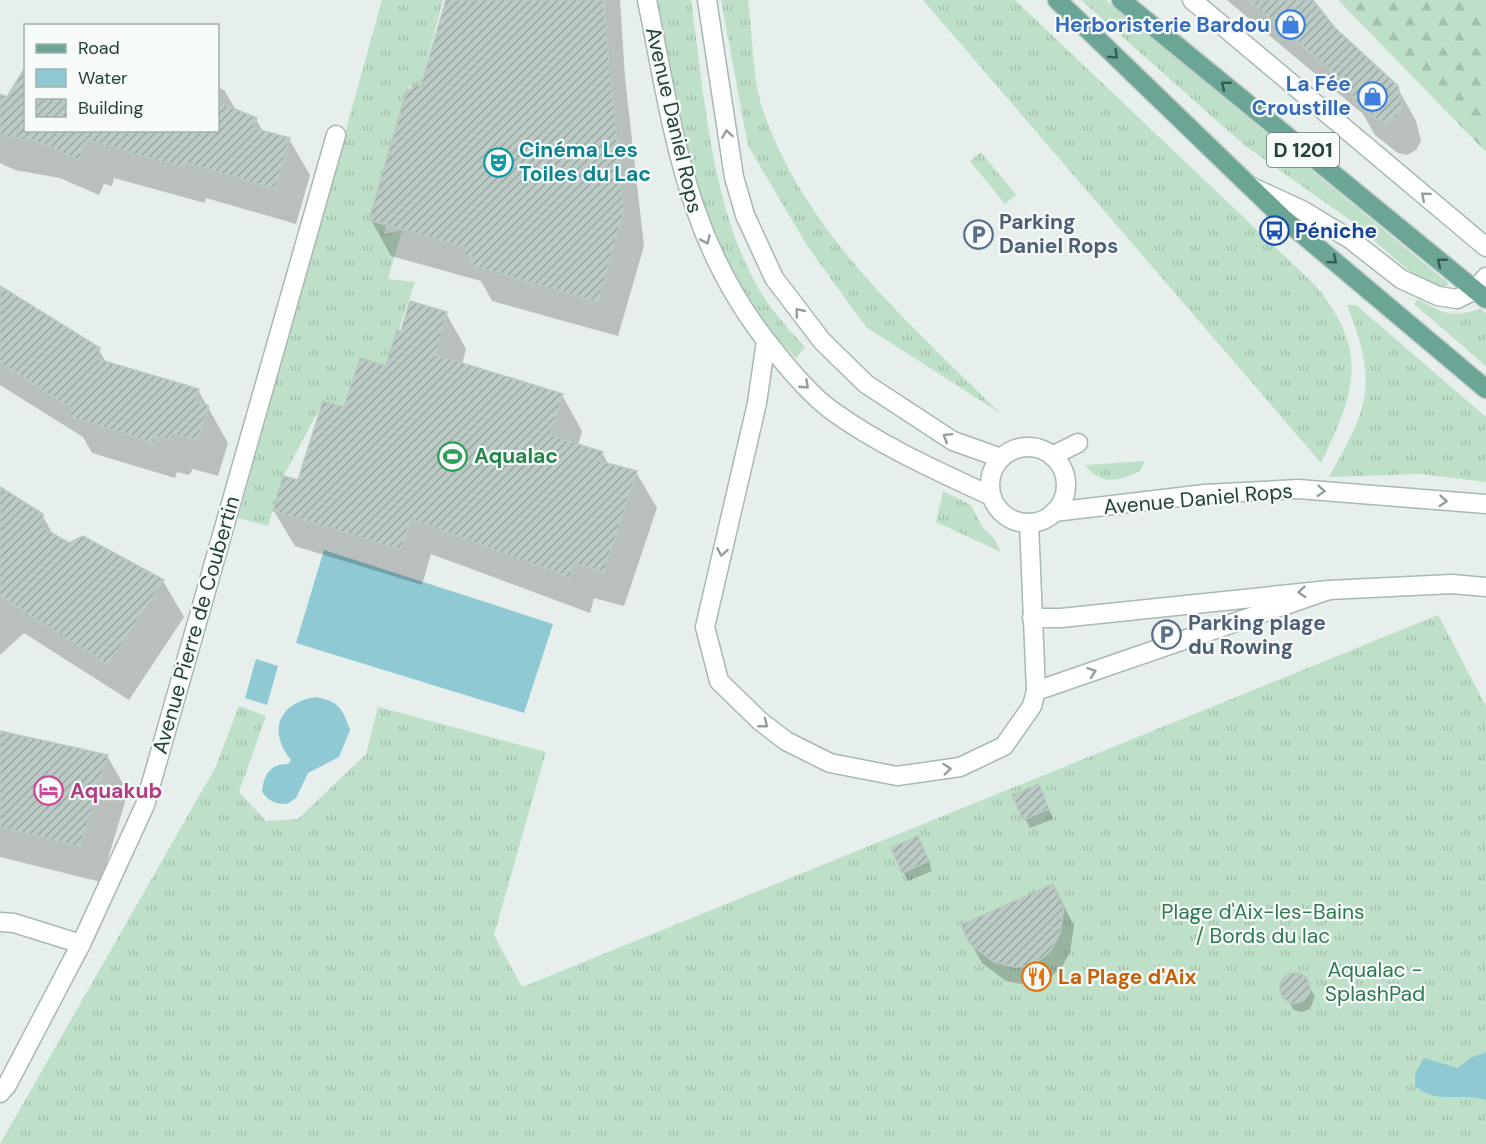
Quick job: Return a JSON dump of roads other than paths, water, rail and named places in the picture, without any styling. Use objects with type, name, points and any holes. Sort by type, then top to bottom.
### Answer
[{"type":"main road","name":"D 1201","points":[[1057,0],[1284,219],[1486,389]]},
{"type":"main road","name":"D 1201","points":[[1121,0],[1482,289]]},
{"type":"street","name":"Avenue Daniel Rops","points":[[647,0],[682,171],[698,222],[717,264],[766,341],[794,374],[829,408],[866,432],[991,496]]},
{"type":"street","points":[[707,0],[734,177],[745,215],[774,278],[822,341],[866,384],[953,441],[1001,458]]},
{"type":"street","points":[[1192,0],[1486,247]]},
{"type":"street","name":"Avenue Pierre de Coubertin","points":[[0,1093],[7,1085],[81,944],[145,805],[336,135]]},
{"type":"street","points":[[1251,186],[1312,216],[1350,239],[1401,279],[1438,296],[1457,299],[1482,289]]},
{"type":"street","points":[[766,341],[757,403],[705,627],[719,681],[760,721],[786,741],[830,763],[897,776],[960,767],[1004,746],[1034,698],[1029,523]]},
{"type":"street","points":[[1052,456],[1078,443]]},
{"type":"street","points":[[1021,448],[1043,450],[1052,456],[1063,470],[1065,481],[1061,503],[1054,512],[1038,522],[1029,523],[1005,515],[991,496],[992,476],[1001,458],[1021,448]]},
{"type":"street","name":"Avenue Daniel Rops","points":[[1054,512],[1205,494],[1298,489],[1486,504]]},
{"type":"street","points":[[1032,618],[1061,618],[1329,590],[1452,584],[1486,586]]},
{"type":"street","points":[[1034,698],[1329,590]]},
{"type":"street","points":[[0,922],[14,923],[81,944]]},
{"type":"water","points":[[324,550],[553,624],[524,713],[296,643]]},
{"type":"water","points":[[256,659],[278,666],[267,705],[245,698]]},
{"type":"water","points":[[316,697],[330,701],[339,707],[347,722],[350,730],[339,757],[308,773],[296,798],[287,804],[273,801],[262,792],[264,780],[272,768],[288,764],[291,760],[280,738],[281,720],[293,705]]},
{"type":"water","points":[[1486,1052],[1486,1100],[1430,1095],[1415,1085],[1415,1074],[1424,1058],[1458,1068],[1470,1058]]},
{"type":"place","name":"Herboristerie Bardou","points":[[1291,25]]},
{"type":"place","name":"La Fée Croustille","points":[[1372,96]]},
{"type":"place","name":"Cinéma Les Toiles du Lac","points":[[498,162]]},
{"type":"place","name":"Péniche","points":[[1274,231]]},
{"type":"place","name":"Parking Daniel Rops","points":[[978,234]]},
{"type":"place","name":"Aqualac","points":[[453,456]]},
{"type":"place","name":"Parking plage du Rowing","points":[[1167,635]]},
{"type":"place","name":"Aquakub","points":[[49,791]]},
{"type":"place","name":"La Plage d'Aix","points":[[1037,977]]},
{"type":"park label","name":"Plage d'Aix-les-Bains / Bords du lac","points":[[1263,924]]},
{"type":"park label","name":"Aqualac - SplashPad","points":[[1375,982]]}]
